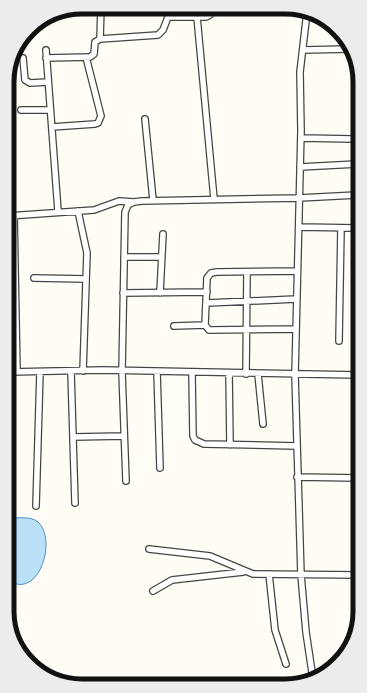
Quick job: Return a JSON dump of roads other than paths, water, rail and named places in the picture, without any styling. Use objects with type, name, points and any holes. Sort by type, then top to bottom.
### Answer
[{"type":"street","points":[[100,39],[101,14]]},
{"type":"street","points":[[46,58],[86,57],[94,54],[95,42],[100,39],[158,35],[163,30],[168,17],[197,17],[208,16],[210,14]]},
{"type":"street","points":[[197,17],[214,199]]},
{"type":"street","points":[[306,18],[300,92],[301,138],[295,375],[301,575],[306,632],[312,673]]},
{"type":"street","points":[[303,50],[345,49]]},
{"type":"street","points":[[46,50],[58,211]]},
{"type":"street","points":[[52,127],[96,124],[101,119],[86,57]]},
{"type":"street","points":[[23,58],[25,80],[30,83],[48,82]]},
{"type":"street","points":[[21,110],[50,110]]},
{"type":"street","points":[[146,119],[153,200]]},
{"type":"street","points":[[301,138],[352,139]]},
{"type":"street","points":[[300,167],[353,164]]},
{"type":"street","points":[[14,216],[58,211],[101,209],[119,201],[134,202],[153,200],[299,198],[353,195]]},
{"type":"street","points":[[126,481],[122,372],[125,212],[128,205],[134,202]]},
{"type":"street","points":[[78,211],[87,247],[83,371]]},
{"type":"street","points":[[299,227],[353,228]]},
{"type":"street","points":[[339,341],[341,228]]},
{"type":"street","points":[[160,293],[163,234]]},
{"type":"street","points":[[124,256],[162,257]]},
{"type":"street","points":[[246,374],[245,301],[247,272]]},
{"type":"street","points":[[295,329],[245,331],[209,330],[206,325],[207,278],[211,273],[297,272]]},
{"type":"street","points":[[34,278],[86,279]]},
{"type":"street","points":[[14,283],[16,372],[83,371],[353,375]]},
{"type":"street","points":[[123,293],[207,292]]},
{"type":"street","points":[[207,303],[296,299]]},
{"type":"street","points":[[174,326],[206,325]]},
{"type":"street","points":[[36,506],[40,372]]},
{"type":"street","points":[[72,372],[75,503]]},
{"type":"street","points":[[157,372],[160,468]]},
{"type":"street","points":[[192,373],[193,436],[195,440],[204,444],[297,446]]},
{"type":"street","points":[[229,373],[230,445]]},
{"type":"street","points":[[258,374],[263,424]]},
{"type":"street","points":[[73,437],[124,436]]},
{"type":"street","points":[[297,477],[353,478]]},
{"type":"street","points":[[149,549],[210,556],[245,571]]},
{"type":"street","points":[[153,591],[172,580],[245,571],[269,574],[353,575]]},
{"type":"street","points":[[269,574],[275,630],[286,664]]},
{"type":"water","points":[[14,518],[32,519],[38,522],[43,530],[46,541],[42,564],[37,574],[30,581],[21,584],[14,583]]}]
